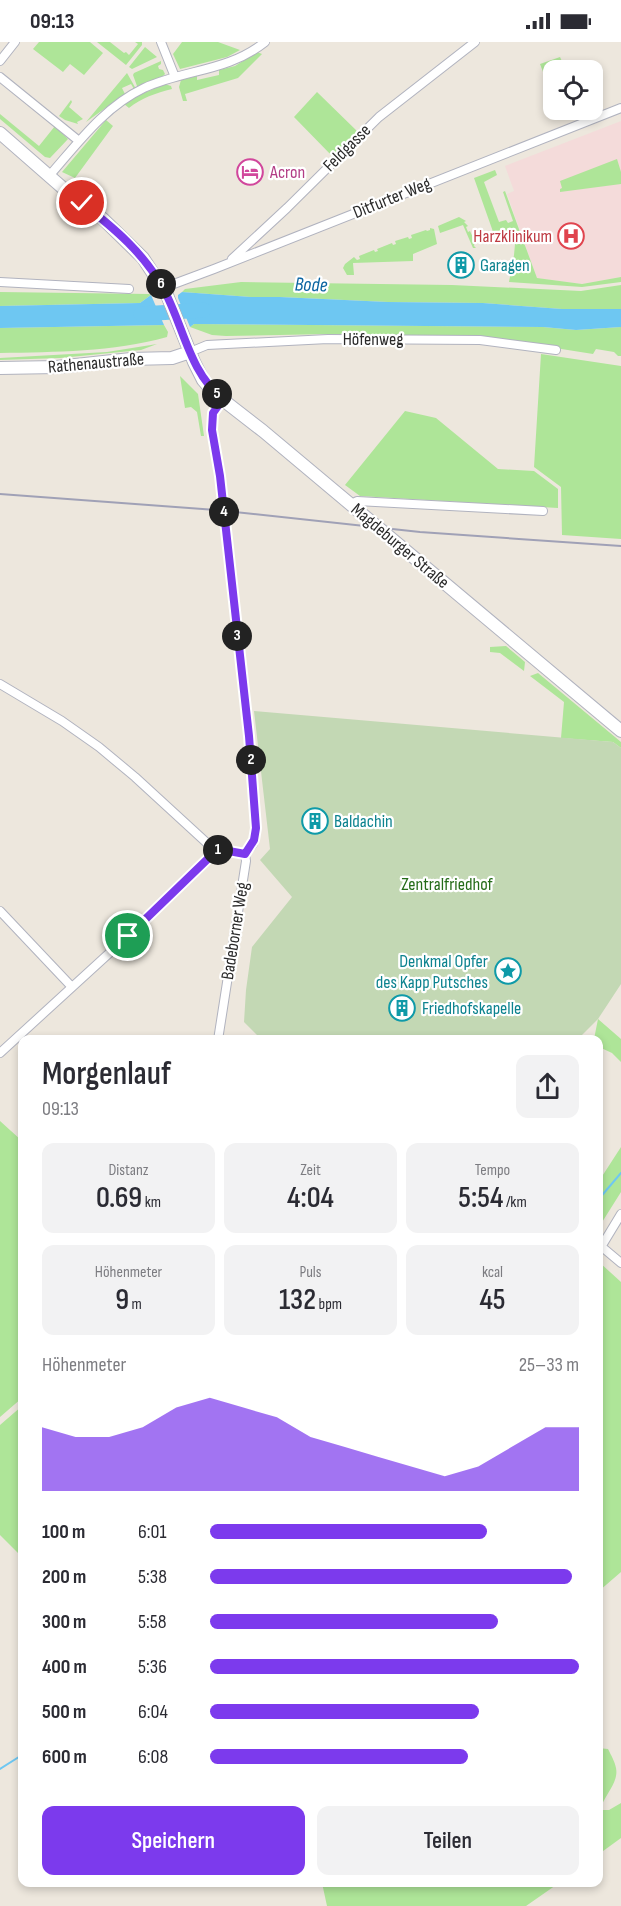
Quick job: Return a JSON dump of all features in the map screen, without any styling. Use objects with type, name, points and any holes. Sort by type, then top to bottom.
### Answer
[{"type":"main road","name":"Magdeburger Straße","points":[[0,133],[103,219],[150,267],[165,291],[202,378],[223,399],[621,731]]},
{"type":"main road","name":"Rathenaustraße","points":[[0,368],[57,367],[131,359],[172,358],[190,352]]},
{"type":"street","points":[[0,61],[15,42]]},
{"type":"street","points":[[161,42],[176,77]]},
{"type":"street","points":[[49,176],[116,105],[145,88],[176,77],[230,63],[265,42]]},
{"type":"street","name":"Feldgasse","points":[[227,264],[373,122],[475,42]]},
{"type":"street","points":[[0,77],[80,141]]},
{"type":"street","name":"Ditfurter Weg","points":[[165,291],[227,264],[621,108]]},
{"type":"street","points":[[0,282],[129,289]]},
{"type":"street","name":"Höfenweg","points":[[190,352],[207,345],[328,339],[480,340],[556,350]]},
{"type":"street","name":"Badeborner Weg","points":[[219,1035],[246,861],[245,854],[253,844],[256,831],[250,753],[220,476],[212,430],[213,413],[223,399]]},
{"type":"street","points":[[351,504],[357,501],[368,501],[543,511]]},
{"type":"street","points":[[0,684],[99,747],[206,842],[218,849],[245,854]]},
{"type":"street","points":[[19,1035],[218,849]]},
{"type":"street","points":[[0,912],[71,987]]},
{"type":"street","points":[[0,1053],[18,1036]]},
{"type":"street","points":[[603,1245],[621,1214]]},
{"type":"street","points":[[603,1252],[621,1263]]},
{"type":"shaded area","name":"Harzklinikum","points":[[621,121],[621,277],[582,284],[537,278],[507,194],[514,191],[505,166]]},
{"type":"green space","points":[[39,42],[90,42],[103,53],[84,75],[70,64],[63,72],[33,49]]},
{"type":"green space","points":[[97,42],[110,42],[129,55],[138,44],[135,42],[142,42],[142,45],[126,65]]},
{"type":"green space","points":[[182,42],[218,42],[240,50],[227,57],[180,69],[173,54]]},
{"type":"green space","points":[[145,47],[157,57],[132,69],[129,67]]},
{"type":"green space","points":[[257,52],[262,54],[238,78],[185,94],[187,101],[183,101],[179,87],[181,80],[197,76],[197,80],[219,75],[219,70],[235,66]]},
{"type":"green space","points":[[161,61],[158,66],[165,74],[137,86],[134,73]]},
{"type":"green space","points":[[127,73],[136,89],[131,84],[122,88],[125,94],[86,122]]},
{"type":"green space","points":[[165,84],[171,86],[172,89],[149,96],[129,108],[124,104],[137,96]]},
{"type":"green space","points":[[317,92],[358,132],[333,157],[294,117]]},
{"type":"green space","points":[[71,100],[69,107],[83,119],[77,122],[78,124],[59,116]]},
{"type":"green space","points":[[0,114],[39,146],[55,126],[68,139],[50,158],[45,157],[0,119]]},
{"type":"green space","points":[[106,120],[113,126],[75,178],[62,172]]},
{"type":"green space","points":[[617,159],[621,172],[621,184],[560,192],[562,188],[560,181]]},
{"type":"green space","points":[[495,170],[497,175],[484,182],[499,222],[513,221],[503,192],[505,191],[537,278],[582,284],[621,277],[621,282],[582,287],[509,282],[515,244],[512,237],[497,243],[474,178]]},
{"type":"green space","points":[[459,217],[466,221],[464,222],[468,226],[466,227],[468,232],[470,231],[476,248],[473,248],[463,225],[440,233],[438,226]]},
{"type":"green space","points":[[430,228],[434,229],[437,244],[413,254],[413,261],[353,263],[354,275],[347,275],[343,268],[354,257],[357,260],[360,259],[359,256],[374,250],[378,251],[377,249],[392,243],[396,244],[395,241],[412,238],[411,235],[430,230]]},
{"type":"green space","points":[[241,282],[452,285],[581,291],[621,285],[621,309],[562,309],[483,303],[251,297],[182,292],[185,289]]},
{"type":"green space","points":[[0,292],[151,295],[140,303],[0,306]]},
{"type":"green space","points":[[194,324],[543,327],[576,330],[621,327],[621,356],[614,352],[596,349],[593,354],[480,336],[212,335],[190,327]]},
{"type":"green space","points":[[164,325],[168,332],[167,337],[126,346],[0,353],[0,328]]},
{"type":"green space","points":[[157,344],[141,350],[60,358],[0,360],[0,358],[107,352]]},
{"type":"green space","points":[[541,354],[621,366],[621,539],[562,535],[561,487],[534,467]]},
{"type":"green space","points":[[180,376],[198,394],[204,436],[201,436],[197,412],[191,407],[185,408]]},
{"type":"green space","points":[[405,411],[436,418],[498,469],[534,471],[558,489],[558,508],[360,496],[345,485]]},
{"type":"green space","points":[[506,646],[525,662],[524,671],[500,653],[490,652],[490,647]]},
{"type":"green space","points":[[538,673],[621,742],[621,748],[613,742],[561,738],[564,702],[530,676]]},
{"type":"green space","name":"Zentralfriedhof","points":[[254,711],[613,742],[621,748],[621,984],[598,1019],[582,1035],[257,1035],[244,1022],[252,947],[292,897],[260,860],[270,849]]},
{"type":"green space","points":[[598,1019],[621,1039],[621,1062],[612,1053],[603,1049],[603,1035],[595,1035]]},
{"type":"green space","points":[[0,1121],[18,1137],[18,1401],[0,1417]]},
{"type":"green space","points":[[621,1147],[621,1192],[603,1221],[603,1175]]},
{"type":"green space","points":[[603,1266],[621,1282],[621,1572],[603,1588]]},
{"type":"green space","points":[[18,1409],[18,1553],[0,1535],[0,1425]]},
{"type":"green space","points":[[603,1748],[608,1749],[616,1768],[615,1779],[603,1803]]},
{"type":"green space","points":[[621,1803],[621,1838],[603,1851],[603,1810],[609,1810]]},
{"type":"green space","points":[[323,1887],[553,1887],[526,1906],[327,1906]]},
{"type":"water","points":[[182,292],[251,297],[483,303],[562,309],[621,309],[621,327],[576,330],[543,327],[194,324],[190,327],[178,298]]},
{"type":"water","points":[[151,295],[164,325],[0,328],[0,306],[140,303]]},
{"type":"waterway","name":"Bode","points":[[141,314],[204,310]]},
{"type":"waterway","points":[[603,1194],[621,1173]]},
{"type":"waterway","points":[[0,1769],[18,1758]]},
{"type":"railway","points":[[0,494],[216,510],[420,532],[621,546]]},
{"type":"place","name":"Acron","points":[[250,172]]},
{"type":"place","name":"Harzklinikum","points":[[571,236]]},
{"type":"place","name":"Garagen","points":[[461,265]]},
{"type":"place","name":"Baldachin","points":[[315,821]]},
{"type":"place","name":"Denkmal Opfer des Kapp Putsches","points":[[508,971]]},
{"type":"place","name":"Friedhofskapelle","points":[[402,1008]]},
{"type":"route","points":[[82,203],[112,227],[150,267],[167,295],[202,378],[214,393],[223,399],[213,413],[212,430],[220,476],[249,736],[256,828],[254,840],[245,854],[218,849],[128,936]]}]
